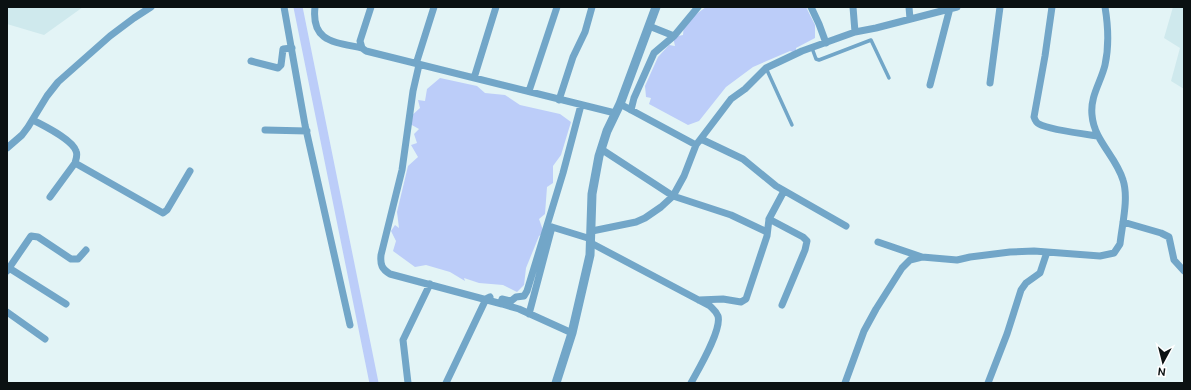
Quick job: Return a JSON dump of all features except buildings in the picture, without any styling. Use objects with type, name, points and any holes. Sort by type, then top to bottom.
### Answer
[{"type":"street","points":[[7,148],[22,135],[47,96],[58,82],[110,36],[151,7]]},
{"type":"street","points":[[284,7],[307,131],[350,325]]},
{"type":"street","points":[[315,7],[315,22],[317,30],[321,36],[329,41],[362,48],[366,51],[418,65],[616,113]]},
{"type":"street","points":[[362,48],[360,41],[371,7]]},
{"type":"street","points":[[434,7],[418,65],[402,170],[380,263],[383,270],[390,274],[512,307],[572,333]]},
{"type":"street","points":[[474,78],[496,7]]},
{"type":"street","points":[[528,91],[557,7]]},
{"type":"street","points":[[559,100],[573,57],[585,32],[592,7]]},
{"type":"street","points":[[556,383],[572,333],[590,255],[592,194],[601,149],[620,104],[656,7]]},
{"type":"street","points":[[631,110],[634,98],[654,52],[674,36],[698,7]]},
{"type":"street","points":[[811,7],[826,43]]},
{"type":"street","points":[[853,7],[855,32]]},
{"type":"street","points":[[909,7],[910,20]]},
{"type":"street","points":[[990,83],[1000,7]]},
{"type":"street","points":[[1052,7],[1034,117],[1035,121],[1047,127],[1098,136]]},
{"type":"street","points":[[878,242],[922,257],[957,260],[1010,252],[1034,251],[1100,256],[1114,253],[1118,248],[1123,222],[1125,193],[1124,182],[1115,163],[1098,136],[1093,125],[1092,113],[1092,101],[1095,89],[1105,65],[1107,17],[1105,7]]},
{"type":"street","points":[[591,238],[646,218],[673,196],[684,176],[696,145],[731,100],[745,89],[766,68],[812,48],[855,32],[910,20],[954,8]]},
{"type":"street","points":[[930,85],[954,8]]},
{"type":"street","points":[[649,26],[674,36]]},
{"type":"street","points":[[251,61],[278,68],[281,65],[283,49],[292,48]]},
{"type":"street","points":[[620,104],[696,145]]},
{"type":"street","points":[[446,383],[486,299],[494,296],[511,301],[516,296],[524,296],[527,291],[563,173],[581,105]]},
{"type":"street","points":[[33,120],[57,133],[75,148],[77,154],[75,163],[50,197]]},
{"type":"street","points":[[264,130],[307,131]]},
{"type":"street","points":[[701,139],[743,159],[770,182],[846,226]]},
{"type":"street","points":[[601,149],[673,196],[731,215],[767,232]]},
{"type":"street","points":[[75,163],[163,213],[168,210],[190,171]]},
{"type":"street","points":[[699,300],[717,298],[744,301],[748,294],[761,255],[769,219],[784,191]]},
{"type":"street","points":[[769,219],[803,237],[807,241],[805,250],[782,305]]},
{"type":"street","points":[[1123,222],[1161,233],[1169,238],[1174,260],[1184,271]]},
{"type":"street","points":[[529,314],[552,226],[591,238],[710,306],[716,311],[718,317],[717,328],[704,360],[691,383]]},
{"type":"street","points":[[66,304],[8,269],[29,239],[34,235],[71,259],[78,259],[86,250]]},
{"type":"street","points":[[988,383],[1007,334],[1021,290],[1026,283],[1040,273],[1047,252]]},
{"type":"street","points":[[845,383],[864,331],[876,309],[902,268],[910,260],[922,257]]},
{"type":"street","points":[[408,383],[403,340],[430,284]]},
{"type":"street","points":[[7,312],[45,339]]},
{"type":"lane","points":[[868,30],[871,40],[889,78]]},
{"type":"lane","points":[[812,48],[816,59],[819,60],[871,40]]},
{"type":"lane","points":[[766,68],[792,125]]},
{"type":"shaded area","points":[[7,7],[83,7],[44,35],[7,24]]},
{"type":"shaded area","points":[[1173,7],[1184,7],[1184,89],[1171,81],[1180,48],[1164,38]]},
{"type":"water","points":[[706,7],[806,7],[815,25],[815,38],[796,48],[796,53],[790,51],[753,67],[726,87],[699,121],[688,125],[649,104],[651,98],[646,97],[645,86],[658,57],[669,45],[675,46],[673,37],[683,35],[684,23]]},
{"type":"water","points":[[440,78],[477,86],[485,93],[505,95],[520,105],[560,114],[571,122],[561,155],[553,166],[553,183],[547,187],[545,214],[539,219],[544,233],[539,236],[526,268],[524,285],[517,292],[503,285],[479,283],[464,278],[465,281],[450,272],[426,265],[415,267],[393,251],[396,241],[391,231],[395,225],[399,228],[397,212],[408,166],[418,157],[411,145],[417,143],[414,134],[419,129],[410,124],[409,118],[420,108],[418,100],[425,101],[427,89]]},
{"type":"waterway","points":[[298,7],[374,383]]}]
